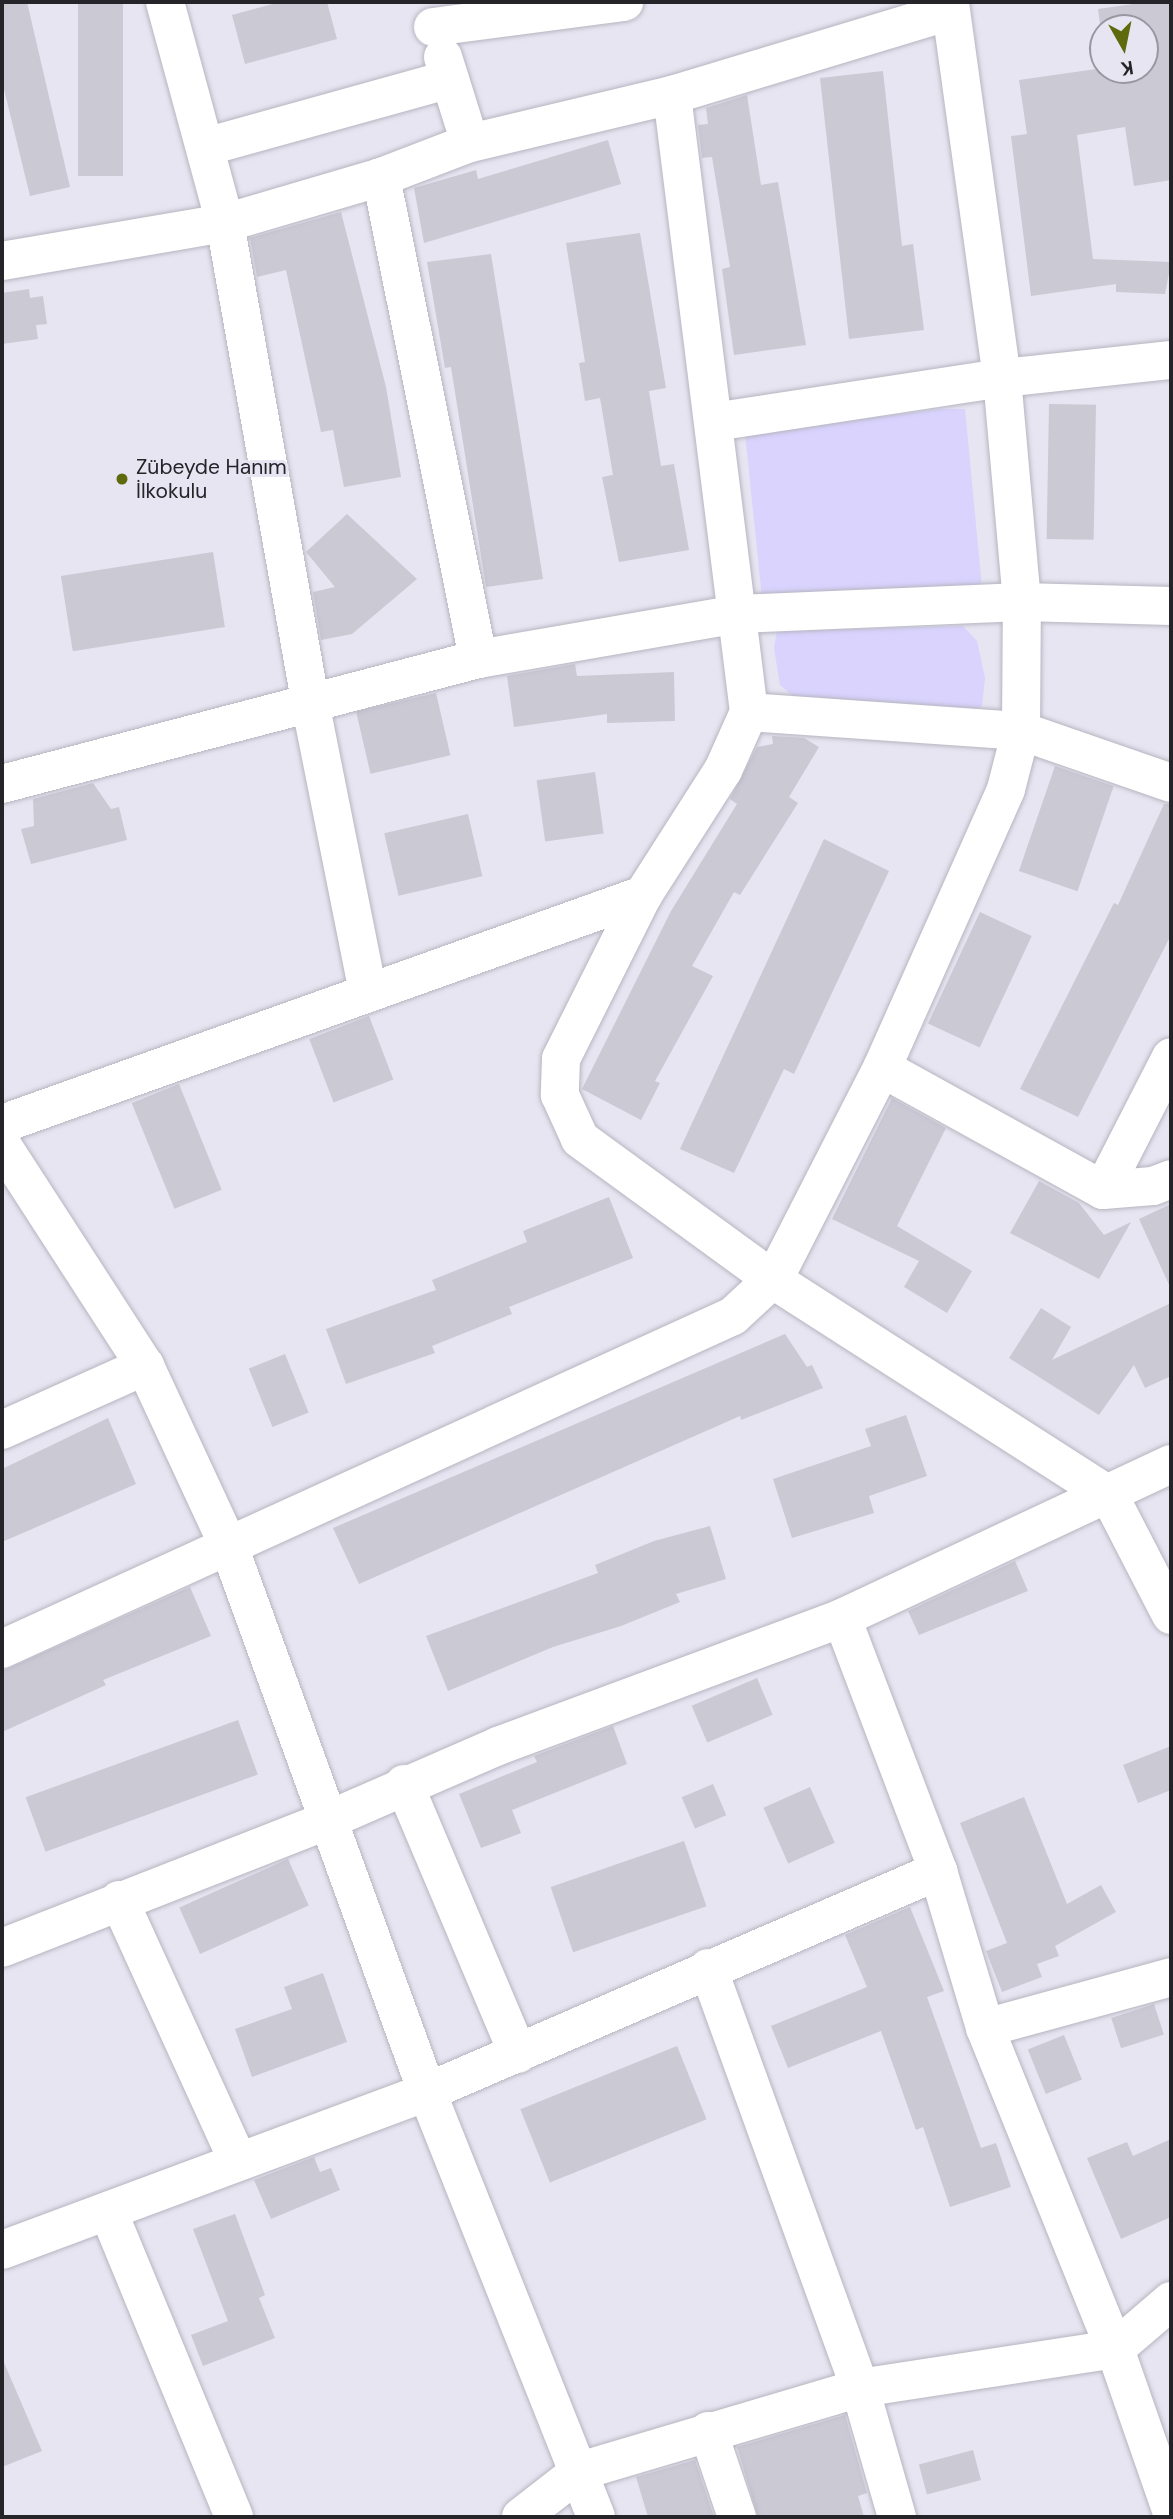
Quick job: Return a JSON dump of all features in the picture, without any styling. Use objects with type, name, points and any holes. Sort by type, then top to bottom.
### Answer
[{"type":"street","points":[[165,2],[225,223],[310,702],[368,993]]},
{"type":"street","points":[[470,143],[429,14],[624,2]]},
{"type":"street","points":[[2,261],[225,223],[381,177],[470,143],[672,95],[951,6],[1002,378],[1022,602],[1021,731],[1006,789],[882,1068],[772,1279],[733,1316],[230,1549],[2,1649]]},
{"type":"street","points":[[205,147],[450,79]]},
{"type":"street","points":[[672,95],[715,422],[749,712],[723,770],[643,895],[561,1059],[560,1096],[580,1139],[772,1279],[1109,1495],[1171,1615]]},
{"type":"street","points":[[381,177],[478,659]]},
{"type":"street","points":[[715,422],[1002,378],[1171,360]]},
{"type":"street","points":[[2,784],[478,659],[738,614],[1022,602],[1171,606]]},
{"type":"street","points":[[749,712],[1021,731],[1171,783]]},
{"type":"street","points":[[2,1124],[643,895]]},
{"type":"street","points":[[1103,1190],[1171,1057]]},
{"type":"street","points":[[882,1068],[1103,1190],[1153,1186],[1171,1179]]},
{"type":"street","points":[[2,1145],[145,1366],[230,1549],[427,2092],[580,2471],[596,2517]]},
{"type":"street","points":[[2,1430],[145,1366]]},
{"type":"street","points":[[2,1948],[328,1820],[404,1784],[842,1618],[1171,1464]]},
{"type":"street","points":[[842,1618],[938,1871],[985,2028],[1115,2349],[1171,2510]]},
{"type":"street","points":[[404,1784],[518,2054]]},
{"type":"street","points":[[2,2249],[427,2092],[708,1968],[938,1871]]},
{"type":"street","points":[[119,1900],[238,2161]]},
{"type":"street","points":[[708,1968],[860,2388],[897,2517]]},
{"type":"street","points":[[985,2028],[1171,1978]]},
{"type":"street","points":[[108,2211],[233,2517]]},
{"type":"street","points":[[521,2517],[580,2471],[860,2388],[1115,2349],[1171,2301]]},
{"type":"street","points":[[708,2431],[737,2517]]},
{"type":"shaded area","points":[[941,409],[965,409],[982,588],[762,598],[745,433]]},
{"type":"shaded area","points":[[963,626],[977,641],[985,678],[982,706],[960,718],[812,712],[780,685],[774,648],[777,631]]},
{"type":"building","points":[[2,2],[27,2],[70,187],[30,196],[2,81]]},
{"type":"building","points":[[78,2],[123,2],[123,176],[78,176]]},
{"type":"building","points":[[280,2],[327,2],[337,39],[245,64],[232,15]]},
{"type":"building","points":[[1147,2],[1171,2],[1171,180],[1134,186],[1125,127],[1077,135],[1093,259],[1171,262],[1165,294],[1116,292],[1116,284],[1031,296],[1011,136],[1027,134],[1019,80],[1089,70],[1089,84],[1159,84],[1159,14],[1099,14],[1098,9]]},
{"type":"building","points":[[883,71],[902,246],[913,244],[924,330],[849,339],[820,78]]},
{"type":"building","points":[[747,95],[761,185],[778,182],[806,345],[734,355],[722,269],[730,267],[712,157],[702,158],[698,125],[708,124],[706,108]]},
{"type":"building","points":[[608,140],[621,184],[424,243],[414,188],[476,170],[478,179]]},
{"type":"building","points":[[341,212],[386,387],[401,477],[344,487],[333,430],[321,432],[286,270],[257,277],[250,238]]},
{"type":"building","points":[[640,233],[666,388],[649,391],[661,466],[674,464],[689,550],[619,562],[602,477],[613,475],[600,398],[585,401],[579,363],[585,362],[566,243]]},
{"type":"building","points":[[491,254],[543,579],[486,587],[451,367],[445,368],[427,262]]},
{"type":"building","points":[[29,289],[30,298],[43,296],[47,324],[36,325],[38,339],[2,344],[2,293]]},
{"type":"building","points":[[1049,404],[1096,405],[1094,540],[1047,539]]},
{"type":"building","points":[[347,514],[417,579],[352,634],[321,640],[313,592],[335,587],[306,552]]},
{"type":"building","points":[[213,552],[225,627],[73,651],[61,576]]},
{"type":"building","points":[[575,664],[577,676],[674,672],[675,721],[607,723],[607,714],[514,727],[507,676]]},
{"type":"building","points":[[436,693],[450,755],[370,774],[356,711]]},
{"type":"building","points":[[772,736],[804,738],[819,747],[789,797],[798,803],[740,895],[734,892],[692,966],[713,976],[655,1081],[660,1083],[641,1120],[582,1089],[671,911],[737,804],[730,799],[757,747],[773,744]]},
{"type":"building","points":[[1055,766],[1114,786],[1077,891],[1019,871]]},
{"type":"building","points":[[595,772],[604,833],[545,842],[537,780]]},
{"type":"building","points":[[93,783],[111,809],[119,807],[127,840],[31,864],[21,829],[34,826],[33,799]]},
{"type":"building","points":[[1164,804],[1171,804],[1171,935],[1078,1117],[1020,1089],[1114,903],[1118,905]]},
{"type":"building","points":[[468,814],[482,876],[399,896],[384,833]]},
{"type":"building","points":[[824,839],[889,871],[794,1074],[784,1069],[734,1173],[680,1149]]},
{"type":"building","points":[[980,912],[1032,936],[980,1048],[928,1023]]},
{"type":"building","points":[[369,1016],[393,1079],[334,1102],[309,1039]]},
{"type":"building","points":[[179,1084],[222,1190],[174,1209],[132,1103]]},
{"type":"building","points":[[892,1098],[946,1128],[897,1226],[972,1271],[947,1313],[904,1287],[919,1261],[832,1219]]},
{"type":"building","points":[[1039,1181],[1079,1203],[1104,1235],[1131,1222],[1099,1279],[1010,1233]]},
{"type":"building","points":[[609,1197],[633,1258],[509,1307],[512,1314],[432,1346],[435,1353],[346,1384],[326,1329],[436,1290],[432,1280],[527,1242],[523,1231]]},
{"type":"building","points":[[1171,1204],[1171,1289],[1139,1219]]},
{"type":"building","points":[[1171,1303],[1171,1376],[1145,1388],[1134,1365],[1099,1415],[1009,1358],[1041,1308],[1071,1327],[1052,1360]]},
{"type":"building","points":[[785,1334],[807,1367],[812,1365],[823,1388],[741,1420],[740,1416],[359,1584],[333,1528]]},
{"type":"building","points":[[285,1354],[309,1412],[272,1427],[249,1369]]},
{"type":"building","points":[[906,1415],[927,1476],[869,1496],[874,1513],[792,1538],[773,1479],[871,1446],[865,1429]]},
{"type":"building","points":[[108,1418],[136,1484],[2,1542],[2,1469]]},
{"type":"building","points":[[710,1526],[726,1579],[676,1594],[680,1602],[621,1626],[553,1647],[448,1691],[426,1636],[598,1573],[595,1565],[654,1541]]},
{"type":"building","points":[[1015,1561],[1028,1591],[919,1635],[908,1611]]},
{"type":"building","points":[[190,1587],[211,1636],[103,1680],[106,1685],[2,1732],[2,1671]]},
{"type":"building","points":[[757,1678],[773,1715],[707,1743],[692,1706]]},
{"type":"building","points":[[238,1720],[258,1775],[45,1852],[26,1797]]},
{"type":"building","points":[[613,1726],[627,1764],[512,1810],[521,1833],[481,1848],[459,1794],[537,1762],[534,1756]]},
{"type":"building","points":[[1171,1746],[1171,1790],[1138,1803],[1123,1765]]},
{"type":"building","points":[[713,1784],[726,1815],[695,1829],[682,1797]]},
{"type":"building","points":[[810,1787],[835,1843],[788,1863],[763,1808]]},
{"type":"building","points":[[1024,1797],[1067,1904],[1101,1885],[1116,1912],[1055,1946],[1059,1956],[1037,1964],[1042,1977],[1002,1992],[986,1951],[1007,1943],[960,1823]]},
{"type":"building","points":[[684,1841],[706,1906],[573,1952],[551,1887]]},
{"type":"building","points":[[288,1859],[309,1906],[200,1954],[179,1907]]},
{"type":"building","points":[[910,1907],[944,1991],[927,1997],[981,2148],[996,2143],[1011,2187],[950,2207],[923,2127],[916,2130],[881,2031],[788,2068],[771,2026],[867,1987],[845,1935]]},
{"type":"building","points":[[323,1973],[347,2042],[252,2077],[235,2029],[292,2009],[284,1987]]},
{"type":"building","points":[[1154,2004],[1164,2034],[1121,2048],[1111,2018]]},
{"type":"building","points":[[1064,2035],[1082,2080],[1046,2094],[1028,2050]]},
{"type":"building","points":[[677,2046],[707,2119],[550,2183],[520,2109]]},
{"type":"building","points":[[1171,2139],[1171,2217],[1121,2239],[1087,2158],[1127,2142],[1133,2156]]},
{"type":"building","points":[[314,2157],[320,2172],[331,2168],[340,2190],[271,2219],[254,2180]]},
{"type":"building","points":[[235,2214],[265,2295],[259,2298],[275,2338],[203,2366],[191,2335],[228,2321],[193,2229]]},
{"type":"building","points":[[2,2358],[42,2451],[2,2467]]},
{"type":"building","points":[[845,2415],[867,2493],[858,2496],[864,2517],[758,2517],[737,2447]]},
{"type":"building","points":[[973,2450],[981,2480],[927,2494],[919,2464]]},
{"type":"building","points":[[695,2460],[714,2517],[648,2517],[636,2477]]},
{"type":"place","name":"Zübeyde Hanım İlkokulu","points":[[122,479]]}]
